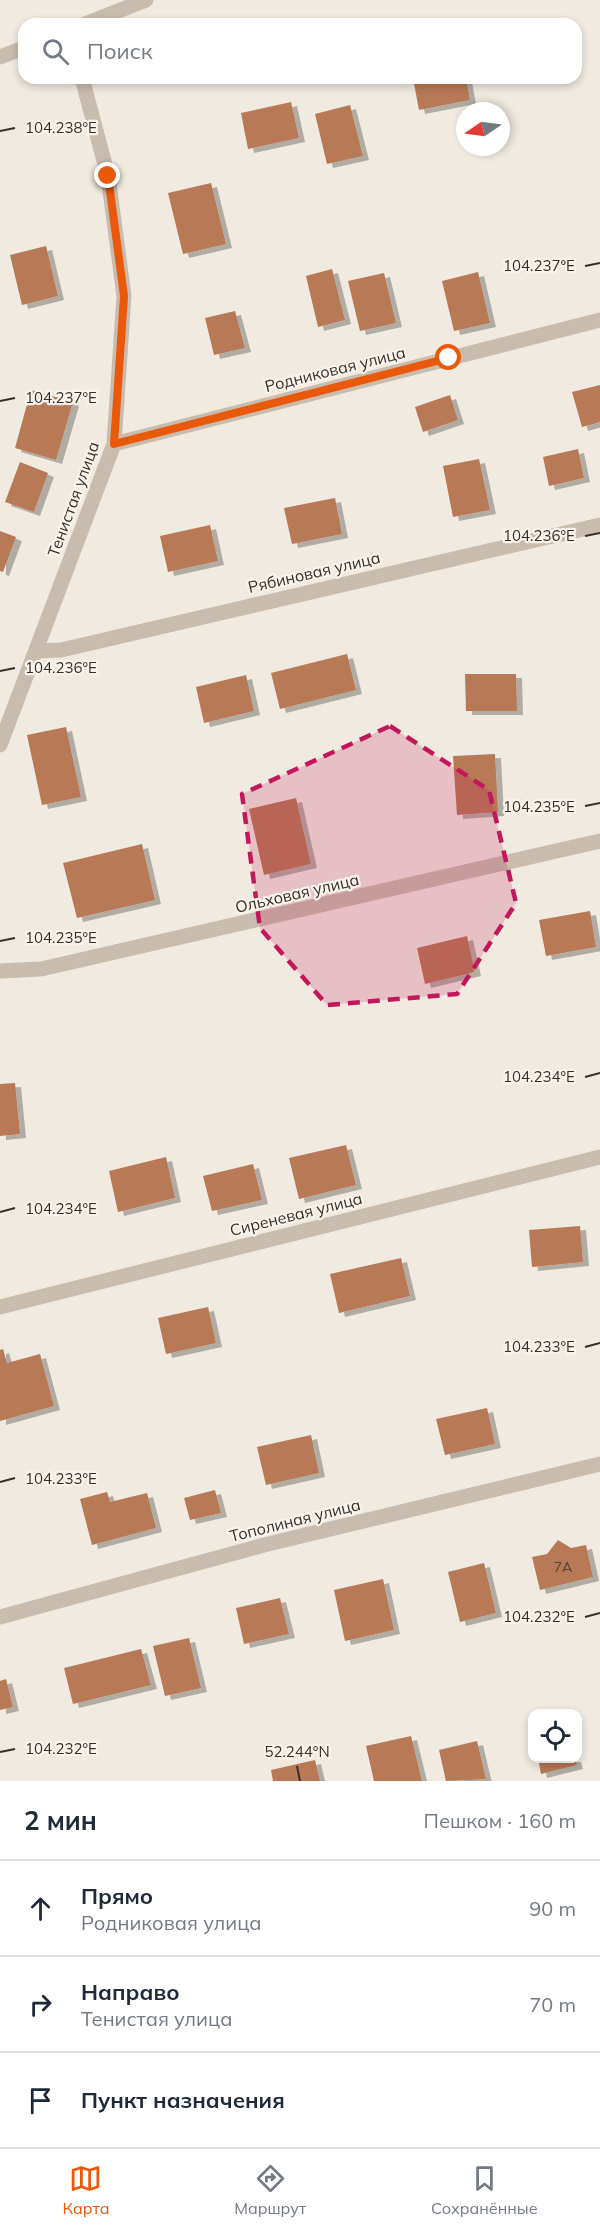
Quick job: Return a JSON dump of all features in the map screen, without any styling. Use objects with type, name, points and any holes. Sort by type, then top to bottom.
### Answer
[{"type":"street","points":[[100,18],[146,0]]},
{"type":"street","points":[[0,57],[18,50]]},
{"type":"street","name":"Тенистая улица","points":[[0,745],[114,444],[124,296],[108,176],[84,84]]},
{"type":"street","name":"Родниковая улица","points":[[114,444],[600,320]]},
{"type":"street","name":"Рябиновая улица","points":[[36,651],[61,650],[600,525]]},
{"type":"street","name":"Ольховая улица","points":[[0,971],[41,969],[600,841]]},
{"type":"street","name":"Сиреневая улица","points":[[0,1307],[600,1157]]},
{"type":"street","name":"Тополиная улица","points":[[0,1617],[264,1545],[600,1464]]},
{"type":"highlighted area","points":[[390,726],[489,790],[516,903],[457,994],[327,1005],[260,928],[242,794]]},
{"type":"building","points":[[414,84],[467,84],[470,100],[419,110]]},
{"type":"building","points":[[291,102],[299,138],[248,149],[241,113]]},
{"type":"building","points":[[350,105],[363,156],[327,164],[315,114]]},
{"type":"building","points":[[211,183],[226,244],[183,254],[168,193]]},
{"type":"building","points":[[46,246],[58,296],[22,305],[10,255]]},
{"type":"building","points":[[332,269],[345,320],[318,327],[306,276]]},
{"type":"building","points":[[478,272],[490,323],[454,331],[442,281]]},
{"type":"building","points":[[384,273],[396,323],[360,331],[348,281]]},
{"type":"building","points":[[235,311],[245,348],[214,355],[205,318]]},
{"type":"building","points":[[600,385],[600,422],[582,427],[572,392]]},
{"type":"building","points":[[31,390],[73,402],[56,460],[15,448]]},
{"type":"building","points":[[450,395],[458,420],[423,432],[415,407]]},
{"type":"building","points":[[578,449],[584,478],[549,486],[543,457]]},
{"type":"building","points":[[479,459],[490,510],[453,517],[443,466]]},
{"type":"building","points":[[20,462],[48,473],[34,512],[5,502]]},
{"type":"building","points":[[335,498],[342,534],[292,544],[284,508]]},
{"type":"building","points":[[210,525],[218,561],[168,572],[160,536]]},
{"type":"building","points":[[0,531],[16,537],[3,572],[0,571]]},
{"type":"building","points":[[347,654],[356,690],[280,709],[271,673]]},
{"type":"building","points":[[465,674],[516,674],[517,711],[466,711]]},
{"type":"building","points":[[246,675],[254,711],[204,723],[196,687]]},
{"type":"building","points":[[66,727],[81,797],[42,805],[27,735]]},
{"type":"building","points":[[495,754],[498,812],[457,815],[453,756]]},
{"type":"building","points":[[296,798],[311,864],[264,875],[249,809]]},
{"type":"building","points":[[142,844],[155,900],[77,918],[63,863]]},
{"type":"building","points":[[590,911],[596,947],[546,956],[539,920]]},
{"type":"building","points":[[467,936],[475,972],[425,984],[417,948]]},
{"type":"building","points":[[15,1083],[20,1134],[0,1136],[0,1084]]},
{"type":"building","points":[[346,1145],[356,1185],[299,1199],[289,1158]]},
{"type":"building","points":[[166,1157],[175,1198],[118,1212],[109,1171]]},
{"type":"building","points":[[253,1164],[262,1200],[212,1211],[203,1176]]},
{"type":"building","points":[[580,1226],[583,1262],[532,1267],[529,1230]]},
{"type":"building","points":[[401,1258],[410,1296],[339,1313],[330,1274]]},
{"type":"building","points":[[208,1307],[216,1343],[166,1354],[158,1318]]},
{"type":"building","points":[[3,1349],[7,1363],[40,1354],[54,1406],[0,1421],[0,1350]]},
{"type":"building","points":[[487,1408],[495,1444],[445,1455],[436,1419]]},
{"type":"building","points":[[311,1435],[319,1473],[266,1485],[257,1447]]},
{"type":"building","points":[[215,1490],[221,1513],[190,1520],[184,1498]]},
{"type":"building","points":[[107,1492],[110,1502],[147,1493],[156,1528],[92,1545],[80,1499]]},
{"type":"building","points":[[558,1540],[571,1548],[586,1545],[593,1577],[540,1590],[532,1557],[547,1554]]},
{"type":"building","points":[[484,1563],[496,1613],[460,1622],[448,1572]]},
{"type":"building","points":[[383,1579],[394,1630],[345,1641],[334,1590]]},
{"type":"building","points":[[280,1598],[289,1634],[244,1644],[236,1608]]},
{"type":"building","points":[[189,1638],[201,1688],[165,1696],[153,1646]]},
{"type":"building","points":[[141,1649],[151,1685],[73,1704],[64,1668]]},
{"type":"building","points":[[6,1679],[13,1707],[0,1710],[0,1681]]},
{"type":"building","points":[[411,1736],[422,1781],[374,1781],[366,1746]]},
{"type":"building","points":[[477,1741],[486,1779],[446,1781],[439,1750]]},
{"type":"building","points":[[315,1760],[320,1781],[273,1781],[271,1770]]},
{"type":"building","points":[[539,1763],[576,1763],[577,1765],[541,1774]]},
{"type":"route","points":[[108,176],[124,296],[114,444],[449,358]]}]
